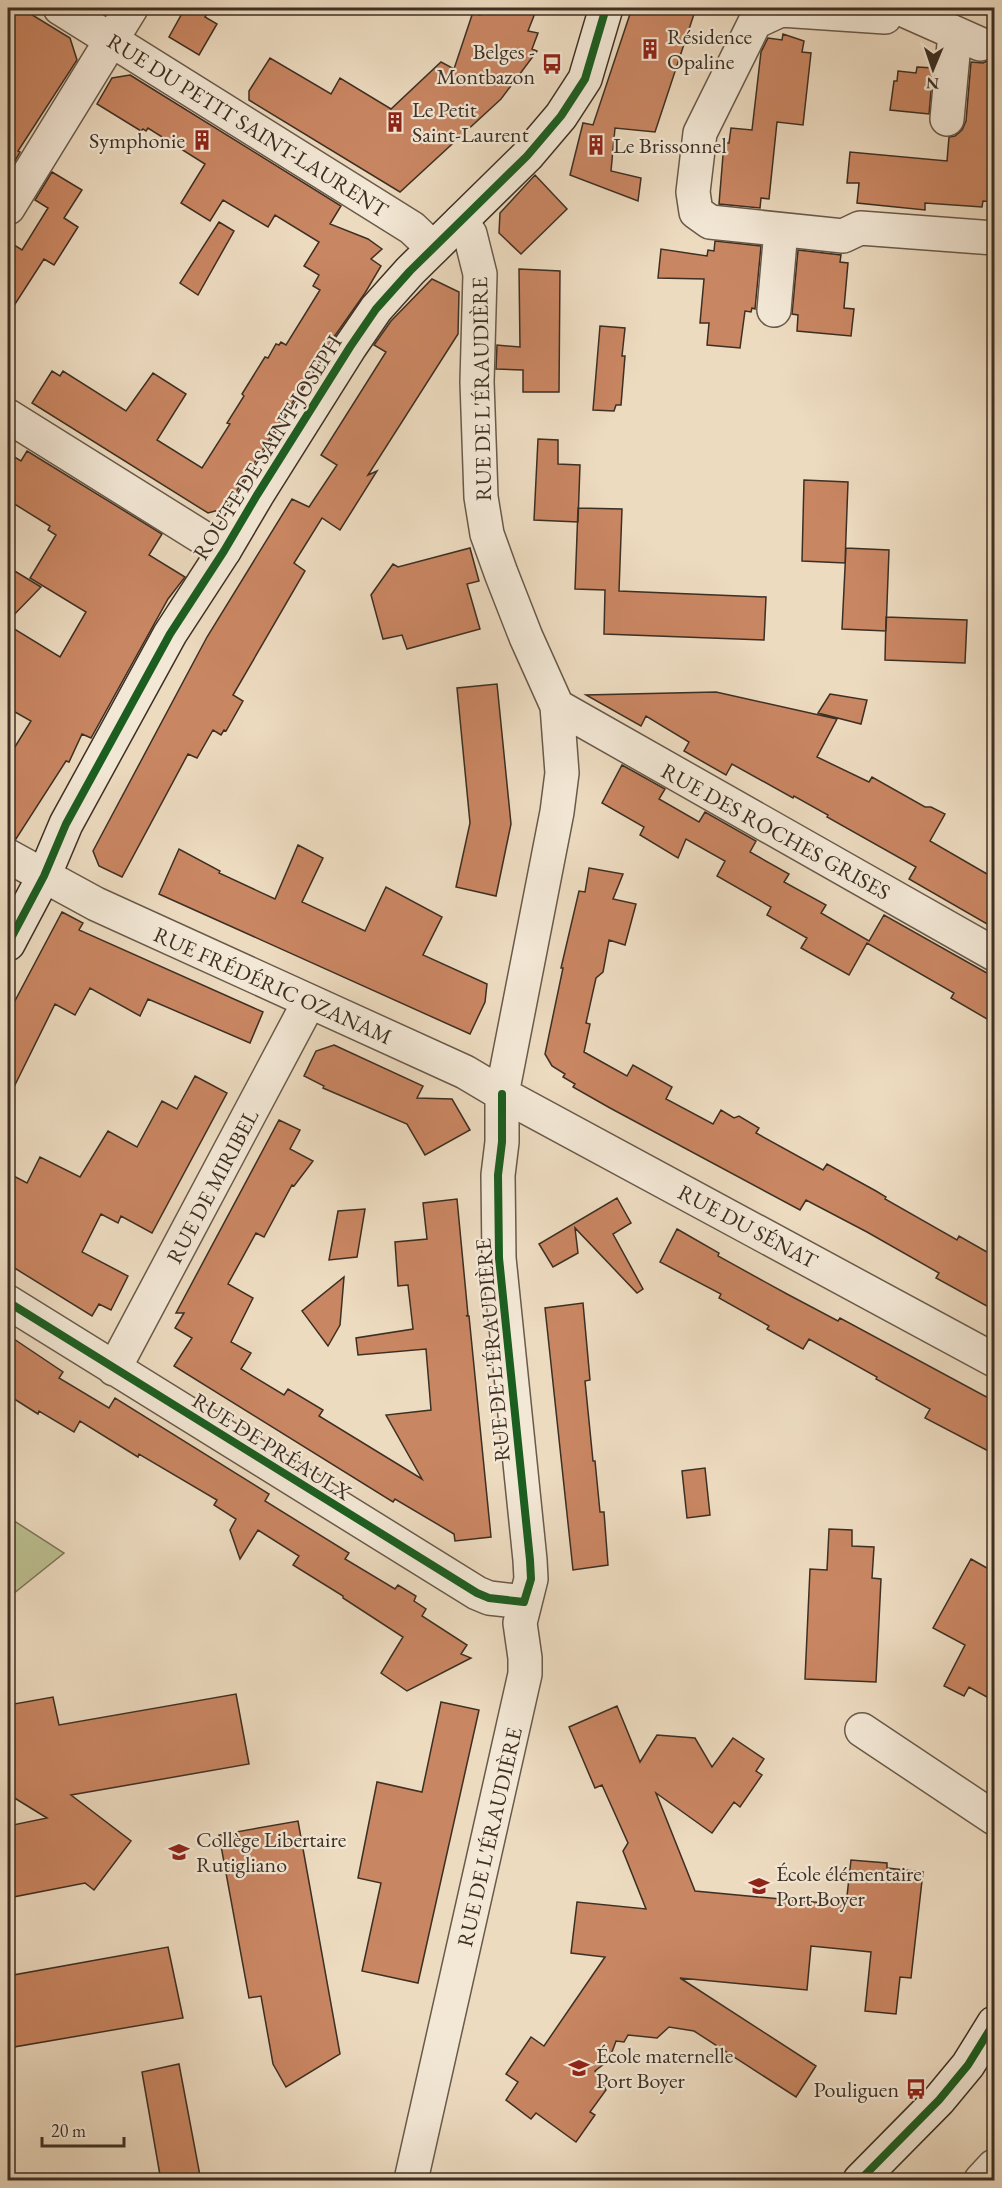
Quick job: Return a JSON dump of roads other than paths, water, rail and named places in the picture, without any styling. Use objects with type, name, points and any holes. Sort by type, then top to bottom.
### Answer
[{"type":"street","name":"RUE DU PETIT SAINT-LAURENT","points":[[60,8],[412,228],[433,249]]},
{"type":"street","points":[[8,208],[131,8]]},
{"type":"street","name":"ROUTE DE SAINT-JOSEPH","points":[[8,944],[44,876],[66,824],[165,644],[293,437],[376,309],[461,220],[527,156],[574,99],[585,79],[606,8]]},
{"type":"street","points":[[890,8],[885,16],[781,10],[755,22],[700,133],[693,192],[696,212],[710,222],[843,236],[860,228],[994,238]]},
{"type":"street","points":[[899,8],[967,39],[947,119]]},
{"type":"street","name":"RUE DE L'ÉRAUDIÈRE","points":[[411,2181],[519,1704],[525,1658],[520,1623],[531,1579],[530,1560],[499,1258],[498,1175],[502,1142],[502,1094],[557,812],[562,773],[557,706],[526,637],[487,534],[481,497],[477,382],[480,274],[470,234],[461,220]]},
{"type":"street","points":[[774,310],[781,230]]},
{"type":"street","points":[[8,416],[224,551]]},
{"type":"street","name":"RUE DES ROCHES GRISES","points":[[557,706],[994,954]]},
{"type":"street","name":"RUE FRÉDÉRIC OZANAM","points":[[8,856],[96,904],[465,1072],[502,1094]]},
{"type":"street","name":"RUE DE MIRIBEL","points":[[114,1369],[309,1002]]},
{"type":"street","name":"RUE DU SÉNAT","points":[[502,1094],[994,1360]]},
{"type":"street","name":"RUE DE PRÉAULX","points":[[8,1302],[477,1593],[489,1599],[524,1602]]},
{"type":"street","points":[[862,1730],[994,1818]]},
{"type":"street","points":[[860,2181],[939,2100],[968,2065],[994,2023]]},
{"type":"street","points":[[981,2181],[994,2166]]},
{"type":"place","name":"Résidence Opaline","points":[[650,49]]},
{"type":"place","name":"Belges - Montbazon","points":[[552,64]]},
{"type":"place","name":"Le Petit Saint-Laurent","points":[[395,122]]},
{"type":"place","name":"Symphonie","points":[[202,140]]},
{"type":"place","name":"Le Brissonnel","points":[[596,145]]},
{"type":"place","name":"Collège Libertaire Rutigliano","points":[[179,1852]]},
{"type":"place","name":"École élémentaire Port Boyer","points":[[759,1886]]},
{"type":"place","name":"École maternelle Port Boyer","points":[[579,2068]]},
{"type":"place","name":"Pouliguen","points":[[916,2089]]}]
